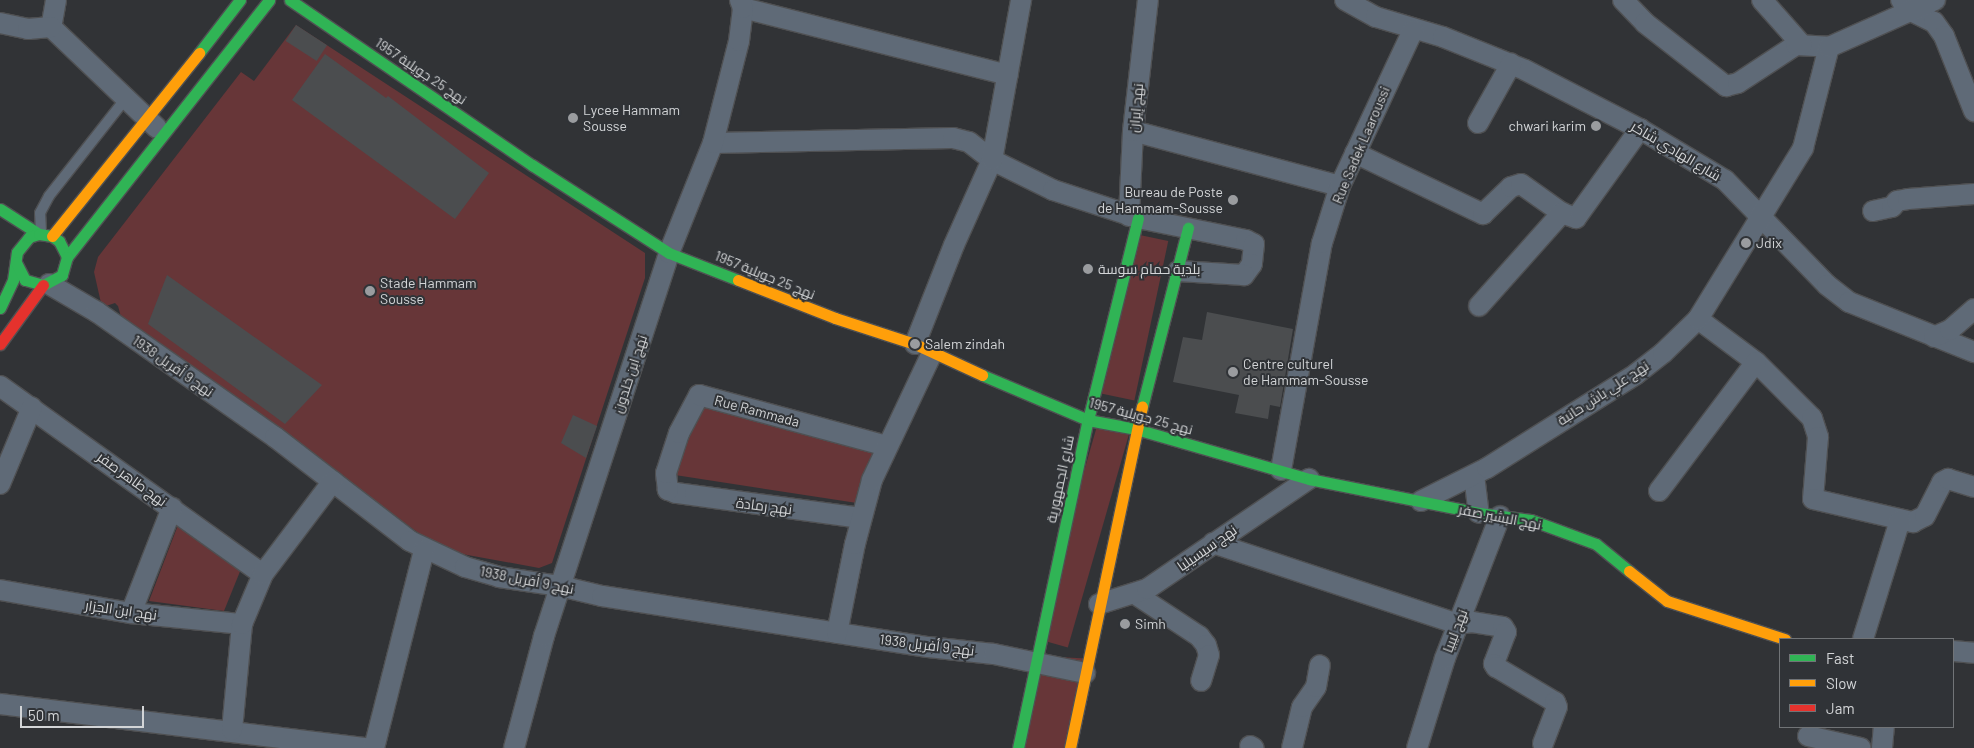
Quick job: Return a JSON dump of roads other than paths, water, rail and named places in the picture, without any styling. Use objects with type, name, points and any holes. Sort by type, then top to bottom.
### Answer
[{"type":"street","points":[[50,27],[56,0]]},
{"type":"street","points":[[0,308],[10,291],[14,253],[29,237],[44,235],[149,119],[240,0]]},
{"type":"street","points":[[0,344],[46,285],[62,275],[66,263],[269,0]]},
{"type":"street","name":"نهج 25 جويلية 1957","points":[[290,0],[532,165],[669,253],[835,318],[923,348],[1088,420],[1136,430],[1280,470]]},
{"type":"street","points":[[836,633],[861,518],[992,160],[1021,0]]},
{"type":"street","name":"نهج إيران","points":[[1134,217],[1133,131],[1148,0]]},
{"type":"street","name":"شارع الهادي شاكر","points":[[1345,0],[1413,30],[1443,37],[1511,64],[1640,129],[1725,180],[1827,285],[1850,302],[1974,352]]},
{"type":"street","points":[[1623,0],[1645,23],[1726,86],[1738,84],[1796,45],[1829,47],[1906,6],[1935,0]]},
{"type":"street","points":[[1762,0],[1802,45]]},
{"type":"street","points":[[742,4],[1008,75]]},
{"type":"street","name":"نهج ابن خلدون","points":[[514,748],[560,586],[669,253],[713,143],[738,41],[742,4]]},
{"type":"street","points":[[1906,6],[1934,22],[1944,36],[1974,111]]},
{"type":"street","points":[[0,23],[28,29],[50,27],[164,134]]},
{"type":"street","name":"Rue Sadek Laaroussi","points":[[1280,470],[1316,272],[1340,186],[1413,30]]},
{"type":"street","name":"نهج علي باش حانبة","points":[[1421,501],[1474,475],[1636,374],[1698,319],[1763,217],[1803,148],[1829,47]]},
{"type":"street","points":[[1478,123],[1511,64]]},
{"type":"street","points":[[1354,153],[1483,214],[1511,187],[1521,184],[1574,218],[1579,216],[1640,129]]},
{"type":"street","points":[[1133,131],[1340,186]]},
{"type":"street","points":[[713,143],[953,138],[969,142],[992,160],[1053,190],[1134,217],[1252,242],[1254,258],[1244,275],[1178,271]]},
{"type":"street","points":[[1873,211],[1892,207],[1897,202],[1908,199],[1974,194]]},
{"type":"street","points":[[0,209],[65,249],[66,263],[97,312]]},
{"type":"street","points":[[1479,306],[1562,212]]},
{"type":"street","name":"شارع الجمهورية","points":[[1018,748],[1034,661],[1134,217]]},
{"type":"street","points":[[1070,748],[1136,430],[1188,228]]},
{"type":"street","points":[[14,253],[25,280],[46,285],[97,312]]},
{"type":"street","points":[[1934,337],[1950,330],[1974,308]]},
{"type":"street","name":"نهج 9 أفريل 1938","points":[[97,312],[333,481],[382,521],[424,550],[499,577],[560,586],[611,598],[1034,661],[1085,673]]},
{"type":"street","points":[[1698,319],[1756,362],[1812,418],[1818,437],[1813,499],[1914,522],[1925,516],[1942,482],[1948,479],[1974,487]]},
{"type":"street","points":[[1659,491],[1756,362]]},
{"type":"street","name":"نهج طاهر صفر","points":[[0,386],[32,407],[263,574]]},
{"type":"street","name":"Rue Rammada","points":[[668,490],[666,473],[679,433],[699,395],[887,446]]},
{"type":"street","points":[[0,484],[32,407]]},
{"type":"street","name":"نهج البشير صفر","points":[[1280,470],[1309,479],[1479,513],[1531,520],[1588,539],[1667,601],[1781,638]]},
{"type":"street","points":[[1474,475],[1479,513]]},
{"type":"street","name":"نهج سيسيليا","points":[[1099,604],[1135,594],[1160,581],[1309,479]]},
{"type":"street","points":[[232,730],[242,624],[263,574],[333,481]]},
{"type":"street","name":"نهج رمادة","points":[[668,490],[754,506],[861,518]]},
{"type":"street","points":[[131,613],[172,508]]},
{"type":"street","name":"نهج ليبيا","points":[[1417,748],[1458,624],[1500,516]]},
{"type":"street","points":[[1863,638],[1900,520]]},
{"type":"street","points":[[1213,543],[1458,624],[1472,622],[1503,627],[1506,632],[1494,664],[1496,667],[1555,702],[1557,707],[1543,743]]},
{"type":"street","points":[[374,748],[424,550]]},
{"type":"street","name":"نهج ابن الجزار","points":[[0,590],[131,613],[242,624]]},
{"type":"street","points":[[1135,594],[1199,636],[1206,646],[1209,655],[1201,681]]},
{"type":"street","points":[[1954,651],[1974,653]]},
{"type":"street","points":[[1292,748],[1302,708],[1316,687],[1320,665]]},
{"type":"street","points":[[0,704],[110,719],[232,730],[364,748]]},
{"type":"street","points":[[1882,748],[1884,728]]},
{"type":"street","points":[[1808,736],[1861,748]]},
{"type":"lane","points":[[44,235],[40,220],[44,204],[126,98]]},
{"type":"place","name":"Lycee Hammam Sousse","points":[[573,118]]},
{"type":"place","name":"chwari karim","points":[[1596,126]]},
{"type":"place","name":"Bureau de Poste de Hammam-Sousse","points":[[1233,200]]},
{"type":"place","name":"Jdix","points":[[1746,243]]},
{"type":"place","name":"بلدية حمام سوسة","points":[[1088,269]]},
{"type":"place","name":"Stade Hammam Sousse","points":[[370,291]]},
{"type":"place","name":"Salem zindah","points":[[915,344]]},
{"type":"place","name":"Centre culturel de Hammam-Sousse","points":[[1233,372]]},
{"type":"place","name":"Simh","points":[[1125,624]]}]
